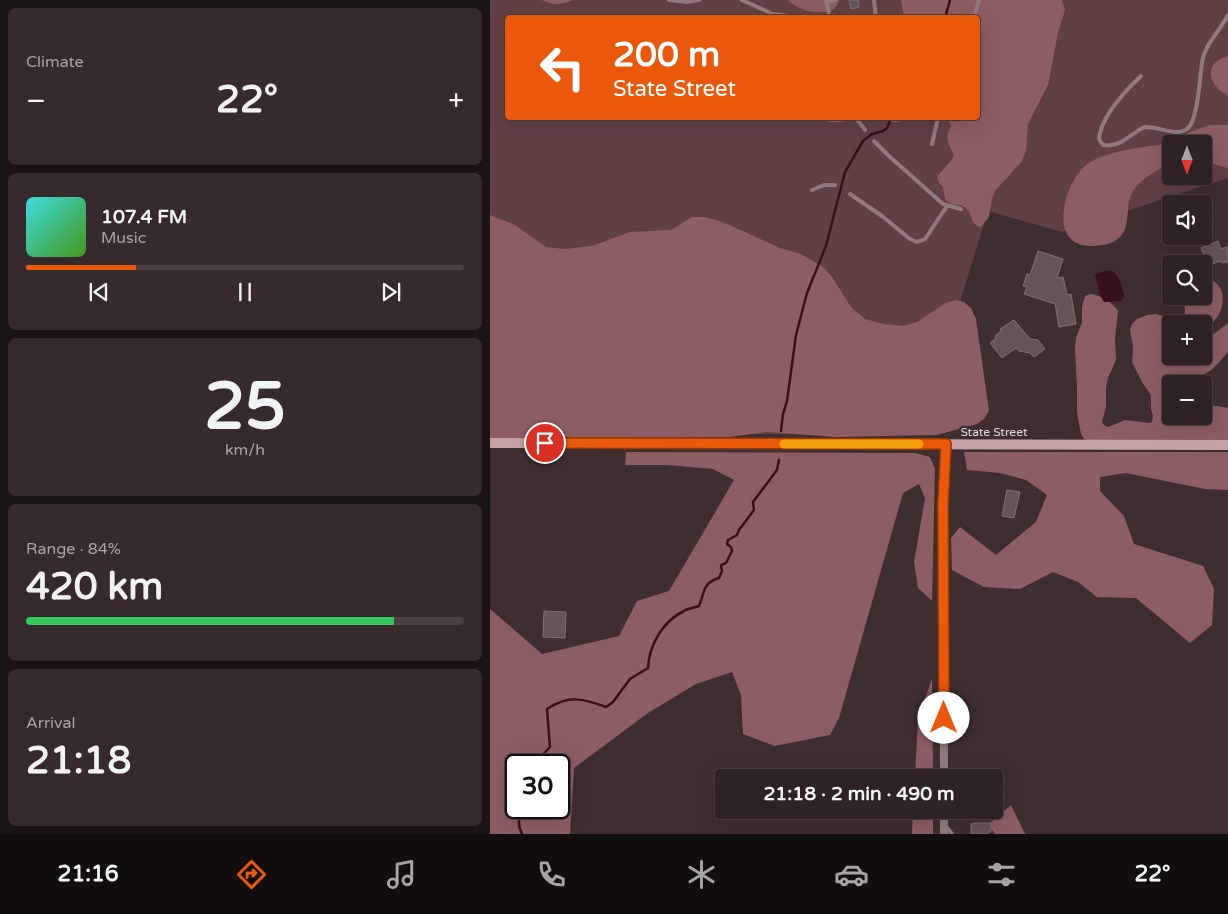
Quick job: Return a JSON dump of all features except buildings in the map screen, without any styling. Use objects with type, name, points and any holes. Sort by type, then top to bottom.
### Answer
[{"type":"street","name":"State Street","points":[[490,443],[1228,445]]},
{"type":"street","points":[[944,769],[943,504],[946,444]]},
{"type":"street","points":[[944,819],[944,834]]},
{"type":"lane","points":[[669,0],[687,2],[699,0]]},
{"type":"lane","points":[[742,0],[773,14],[782,15]]},
{"type":"lane","points":[[828,15],[827,1],[836,0]]},
{"type":"lane","points":[[874,0],[876,15]]},
{"type":"lane","points":[[975,15],[979,0]]},
{"type":"lane","points":[[1141,76],[1120,97],[1103,125],[1099,138],[1103,145],[1119,144],[1145,127],[1178,132],[1189,128],[1195,113],[1204,54],[1228,15]]},
{"type":"lane","points":[[858,120],[866,130]]},
{"type":"lane","points":[[932,144],[938,120]]},
{"type":"lane","points":[[874,141],[947,206],[961,209]]},
{"type":"lane","points":[[812,190],[824,185],[835,185]]},
{"type":"lane","points":[[850,194],[882,216],[910,239],[917,242],[925,239],[947,206]]},
{"type":"lane","points":[[944,823],[952,834]]},
{"type":"shaded area","points":[[490,0],[1228,0],[1228,178],[1212,183],[1212,135],[1162,135],[1162,185],[1206,185],[1176,195],[1162,195],[1162,199],[1062,232],[988,211],[955,318],[912,435],[490,433]]},
{"type":"shaded area","points":[[542,0],[573,0],[558,4]]},
{"type":"shaded area","points":[[788,0],[839,0],[836,7],[831,11],[816,12],[800,8]]},
{"type":"shaded area","points":[[901,0],[1062,0],[1065,10],[1058,33],[1048,85],[1028,124],[1026,150],[1022,161],[995,191],[989,217],[981,227],[973,222],[969,211],[965,207],[947,201],[943,187],[937,178],[954,155],[947,138],[951,126],[948,120],[980,120],[980,15],[904,15]]},
{"type":"shaded area","points":[[1228,56],[1228,96],[1212,81],[1211,72],[1215,63]]},
{"type":"shaded area","points":[[823,120],[850,120],[835,122]]},
{"type":"shaded area","points":[[883,120],[904,120],[894,122]]},
{"type":"shaded area","points":[[1210,125],[1228,125],[1228,168],[1212,163],[1212,135],[1182,135]]},
{"type":"shaded area","points":[[1162,144],[1162,168],[1144,179],[1135,188],[1128,205],[1126,225],[1121,236],[1105,245],[1079,244],[1069,237],[1064,227],[1066,200],[1070,187],[1077,175],[1091,162],[1116,152]]},
{"type":"shaded area","points":[[490,215],[515,225],[546,247],[565,249],[592,246],[630,232],[671,230],[692,217],[706,217],[725,223],[780,248],[801,254],[823,267],[832,277],[851,307],[865,319],[903,326],[917,322],[944,304],[955,300],[964,302],[971,308],[976,319],[989,411],[984,419],[977,424],[937,435],[836,437],[768,432],[729,437],[490,438]]},
{"type":"shaded area","points":[[1110,270],[1116,274],[1121,284],[1124,296],[1121,301],[1104,302],[1100,295],[1095,275]]},
{"type":"shaded area","points":[[1212,280],[1219,286],[1223,299],[1220,311],[1214,322],[1212,323],[1212,315],[1185,315],[1184,305],[1212,305]]},
{"type":"shaded area","points":[[1091,294],[1098,296],[1113,305],[1118,311],[1115,338],[1116,360],[1108,378],[1106,407],[1102,422],[1108,427],[1125,420],[1152,422],[1151,395],[1132,362],[1133,347],[1130,330],[1132,324],[1137,319],[1147,315],[1162,316],[1162,365],[1212,365],[1212,335],[1228,323],[1228,352],[1211,370],[1202,375],[1162,375],[1162,425],[1212,425],[1212,405],[1228,408],[1228,443],[1090,441],[1084,439],[1081,434],[1077,413],[1075,349],[1076,338],[1082,322],[1082,307],[1085,296]]},
{"type":"shaded area","points":[[626,452],[915,453],[930,457],[935,469],[932,601],[918,588],[914,562],[925,498],[919,484],[903,493],[839,718],[830,735],[775,746],[743,734],[741,695],[732,672],[696,684],[648,713],[574,768],[570,834],[490,834],[490,609],[542,654],[619,636],[637,601],[669,591],[734,480],[713,469],[668,465],[625,465]]},
{"type":"shaded area","points":[[964,452],[1228,452],[1228,490],[1205,489],[1126,473],[1100,477],[1100,491],[1124,516],[1134,544],[1203,566],[1214,589],[1212,625],[1190,643],[1136,598],[1097,597],[1078,582],[1053,572],[1020,589],[984,587],[952,570],[951,538],[960,527],[996,555],[1036,522],[1047,495],[1026,480],[1000,473],[967,470]]},
{"type":"shaded area","points":[[932,679],[933,769],[915,769],[918,718]]},
{"type":"shaded area","points":[[1011,805],[1025,834],[995,834],[988,825],[995,819],[1003,819],[1003,812]]},
{"type":"shaded area","points":[[913,819],[933,819],[933,834],[912,834]]},
{"type":"waterway","points":[[946,15],[950,0]]},
{"type":"waterway","points":[[781,431],[796,335],[807,293],[826,246],[845,172],[863,141],[872,134],[887,128],[890,120]]},
{"type":"waterway","points":[[544,754],[550,747],[547,709],[562,702],[576,699],[606,707],[613,702],[630,679],[648,668],[654,642],[664,627],[676,615],[687,609],[699,606],[707,585],[719,578],[722,571],[721,565],[726,563],[732,551],[731,547],[727,544],[728,540],[737,535],[754,510],[753,502],[777,470],[779,460]]},
{"type":"waterway","points":[[519,819],[522,834]]},
{"type":"slow traffic","points":[[784,444],[919,444]]},
{"type":"route","points":[[545,443],[946,444],[943,486],[944,718]]}]
